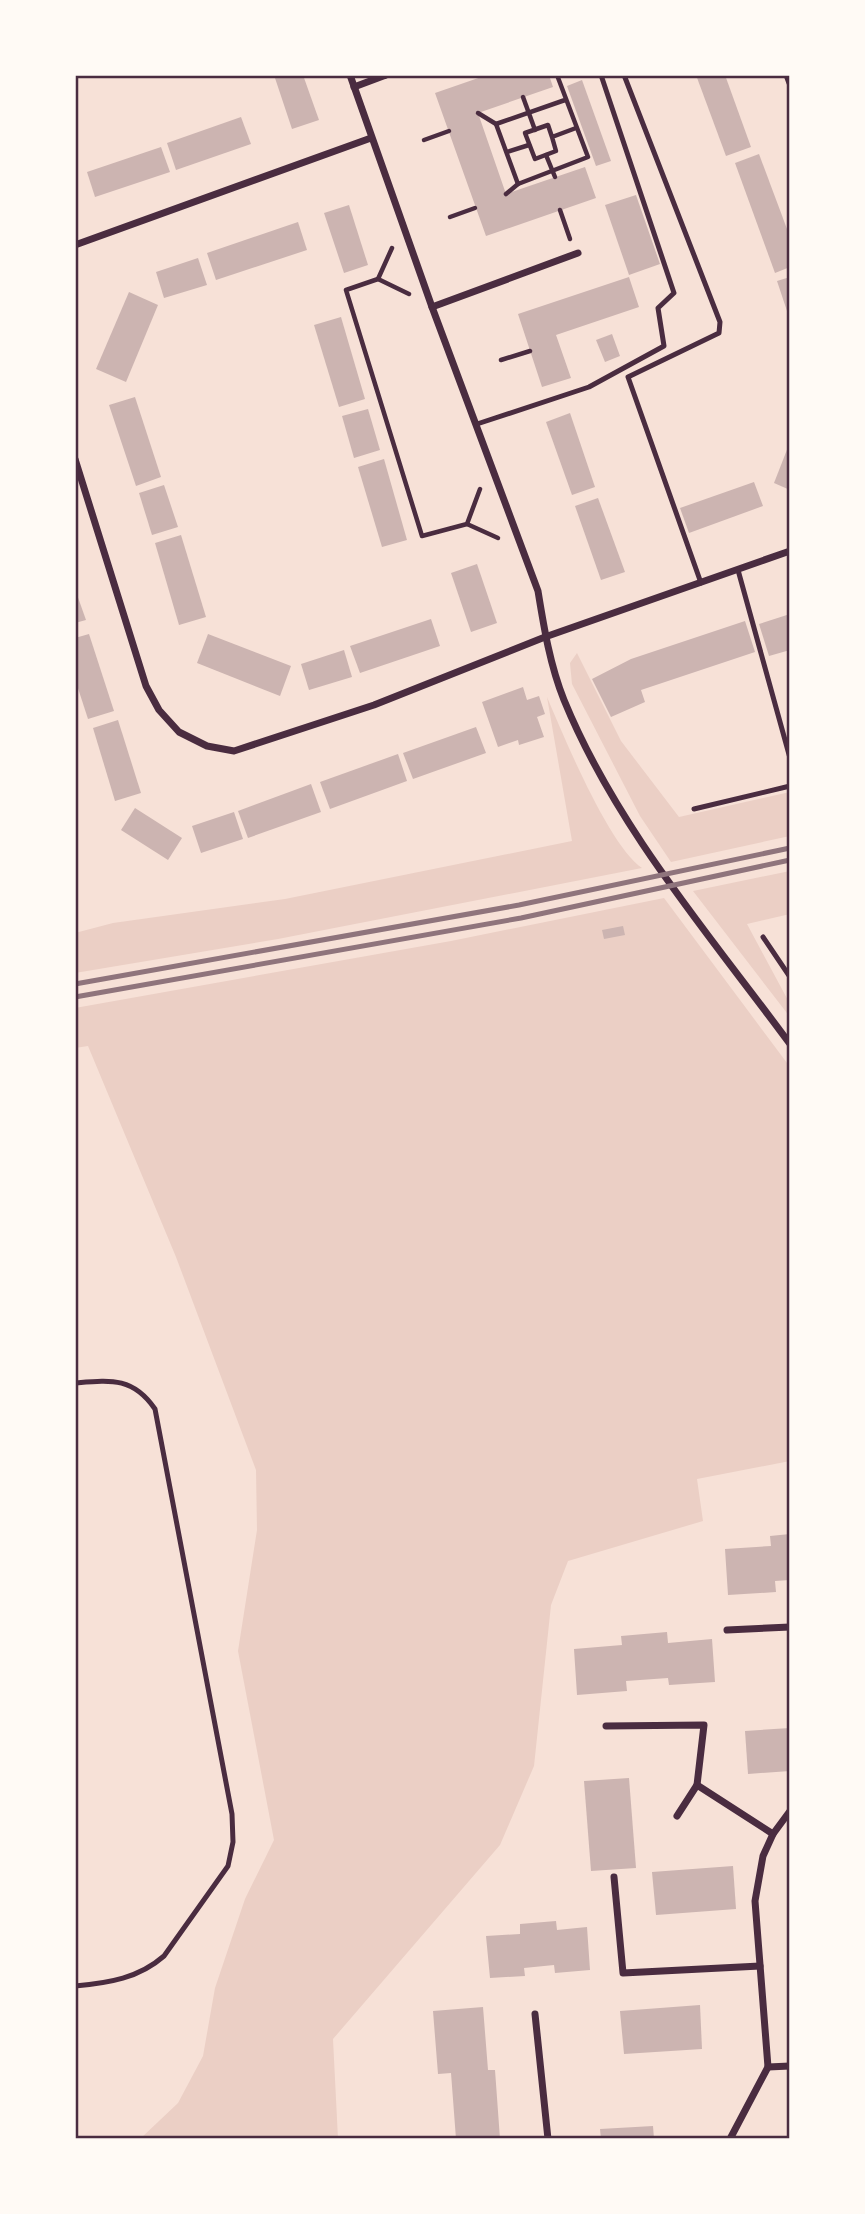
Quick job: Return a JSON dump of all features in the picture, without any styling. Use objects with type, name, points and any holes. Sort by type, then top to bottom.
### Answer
[{"type":"street","points":[[350,75],[432,307],[538,591],[545,637],[564,699],[596,768],[620,810],[654,861],[790,1044]]},
{"type":"street","points":[[354,87],[386,75]]},
{"type":"street","points":[[787,75],[790,83]]},
{"type":"street","points":[[75,245],[371,138]]},
{"type":"street","points":[[432,307],[578,253]]},
{"type":"street","points":[[75,459],[146,686],[159,710],[179,732],[207,746],[234,751],[374,705],[545,637],[790,551]]},
{"type":"street","points":[[727,1630],[790,1627]]},
{"type":"street","points":[[606,1726],[704,1725],[697,1785],[677,1816]]},
{"type":"street","points":[[697,1785],[773,1834]]},
{"type":"street","points":[[730,2139],[768,2067],[755,1901],[763,1856],[773,1834],[790,1811]]},
{"type":"street","points":[[614,1877],[623,1973],[760,1966]]},
{"type":"street","points":[[535,2014],[548,2139]]},
{"type":"street","points":[[768,2067],[790,2066]]},
{"type":"lane","points":[[477,424],[589,387],[664,346],[658,308],[674,293],[601,75]]},
{"type":"lane","points":[[624,75],[720,322],[719,333],[628,377],[701,583]]},
{"type":"lane","points":[[738,570],[790,758]]},
{"type":"lane","points":[[694,809],[790,786]]},
{"type":"lane","points":[[763,937],[790,977]]},
{"type":"lane","points":[[75,1383],[108,1380],[128,1384],[146,1395],[155,1409],[232,1814],[233,1842],[228,1866],[164,1956],[141,1973],[75,1986]]},
{"type":"path","points":[[506,194],[518,184],[588,158],[557,75]]},
{"type":"path","points":[[523,97],[535,130]]},
{"type":"path","points":[[496,124],[565,100]]},
{"type":"path","points":[[478,113],[496,124],[518,184]]},
{"type":"path","points":[[548,125],[556,150],[535,159],[525,133],[535,130],[548,125]]},
{"type":"path","points":[[552,137],[576,128]]},
{"type":"path","points":[[424,140],[449,131]]},
{"type":"path","points":[[507,153],[529,145]]},
{"type":"path","points":[[545,155],[555,177]]},
{"type":"path","points":[[450,217],[475,208]]},
{"type":"path","points":[[560,210],[578,253]]},
{"type":"path","points":[[378,279],[392,248]]},
{"type":"path","points":[[409,294],[378,279],[346,290],[422,536],[467,524],[498,538]]},
{"type":"path","points":[[501,360],[530,351]]},
{"type":"path","points":[[467,524],[480,489]]},
{"type":"shaded area","points":[[577,653],[621,741],[679,817],[790,792],[790,836],[671,862],[640,816],[572,684],[570,663]]},
{"type":"shaded area","points":[[547,697],[602,815],[629,856],[642,868],[278,939],[75,973],[75,933],[113,923],[285,899],[572,841]]},
{"type":"shaded area","points":[[790,871],[790,914],[747,924],[790,1004],[790,1017],[693,891]]},
{"type":"shaded area","points":[[664,898],[790,1067],[790,1461],[697,1479],[703,1521],[568,1561],[551,1605],[534,1766],[500,1845],[333,2039],[338,2139],[140,2139],[178,2103],[203,2056],[215,1988],[245,1899],[274,1840],[238,1651],[257,1530],[256,1470],[176,1257],[88,1046],[75,1048],[75,1008],[451,941]]},
{"type":"building","points":[[274,75],[303,75],[319,120],[292,129]]},
{"type":"building","points":[[487,75],[549,75],[553,87],[478,113],[506,194],[585,167],[596,198],[486,236],[435,93]]},
{"type":"building","points":[[696,75],[725,75],[751,147],[726,156]]},
{"type":"building","points":[[582,80],[611,161],[596,166],[567,86]]},
{"type":"building","points":[[241,117],[251,144],[176,170],[167,143]]},
{"type":"building","points":[[161,147],[170,172],[95,197],[87,172]]},
{"type":"building","points":[[759,154],[790,237],[790,267],[775,273],[735,163]]},
{"type":"building","points":[[636,195],[660,264],[629,275],[605,205]]},
{"type":"building","points":[[349,205],[368,265],[344,273],[324,213]]},
{"type":"building","points":[[298,222],[307,250],[216,280],[207,253]]},
{"type":"building","points":[[198,258],[207,285],[164,298],[156,272]]},
{"type":"building","points":[[629,277],[639,307],[556,335],[571,378],[542,387],[518,314]]},
{"type":"building","points":[[790,277],[790,317],[789,317],[777,281]]},
{"type":"building","points":[[129,292],[158,305],[126,382],[96,369]]},
{"type":"building","points":[[341,317],[365,399],[339,407],[314,325]]},
{"type":"building","points":[[612,334],[620,356],[605,362],[596,340]]},
{"type":"building","points":[[135,397],[161,477],[136,486],[109,405]]},
{"type":"building","points":[[368,409],[380,450],[354,458],[342,416]]},
{"type":"building","points":[[570,413],[595,487],[572,495],[546,422]]},
{"type":"building","points":[[790,442],[790,490],[774,483]]},
{"type":"building","points":[[384,459],[407,540],[382,547],[358,467]]},
{"type":"building","points":[[754,482],[763,506],[689,533],[680,508]]},
{"type":"building","points":[[164,485],[178,527],[152,535],[139,493]]},
{"type":"building","points":[[598,498],[625,572],[601,580],[575,506]]},
{"type":"building","points":[[181,535],[206,617],[179,625],[155,543]]},
{"type":"building","points":[[477,564],[497,623],[471,632],[451,573]]},
{"type":"building","points":[[75,589],[86,620],[75,623]]},
{"type":"building","points":[[790,614],[790,650],[769,656],[759,624]]},
{"type":"building","points":[[431,619],[440,646],[360,673],[350,646]]},
{"type":"building","points":[[745,621],[755,652],[641,690],[645,702],[611,717],[592,679],[631,659]]},
{"type":"building","points":[[89,634],[114,711],[88,719],[75,679],[75,638]]},
{"type":"building","points":[[208,634],[291,666],[280,696],[197,663]]},
{"type":"building","points":[[344,650],[352,677],[309,690],[301,664]]},
{"type":"building","points":[[523,687],[527,700],[539,696],[545,714],[537,717],[544,737],[519,745],[518,740],[498,747],[482,702]]},
{"type":"building","points":[[118,720],[141,793],[115,801],[93,728]]},
{"type":"building","points":[[476,727],[486,753],[413,779],[403,753]]},
{"type":"building","points":[[398,754],[407,781],[330,809],[320,782]]},
{"type":"building","points":[[311,784],[321,812],[248,838],[238,811]]},
{"type":"building","points":[[135,808],[182,838],[168,860],[121,830]]},
{"type":"building","points":[[234,812],[243,839],[201,853],[192,826]]},
{"type":"building","points":[[623,926],[625,935],[604,939],[602,930]]},
{"type":"building","points":[[790,1534],[790,1580],[775,1581],[776,1592],[728,1595],[725,1549],[771,1546],[770,1536]]},
{"type":"building","points":[[667,1632],[668,1643],[712,1639],[715,1682],[669,1685],[668,1678],[626,1681],[627,1691],[577,1695],[574,1649],[622,1645],[621,1636]]},
{"type":"building","points":[[790,1728],[790,1771],[748,1774],[745,1731]]},
{"type":"building","points":[[629,1778],[636,1868],[591,1871],[584,1781]]},
{"type":"building","points":[[733,1866],[736,1909],[656,1915],[652,1872]]},
{"type":"building","points":[[556,1921],[557,1930],[587,1927],[590,1970],[555,1973],[554,1965],[524,1968],[525,1976],[490,1978],[486,1936],[520,1934],[520,1924]]},
{"type":"building","points":[[700,2005],[702,2049],[624,2054],[620,2011]]},
{"type":"building","points":[[483,2007],[488,2070],[495,2070],[500,2139],[456,2139],[451,2073],[438,2074],[433,2011]]},
{"type":"building","points":[[653,2126],[654,2139],[601,2139],[600,2129]]},
{"type":"railway","points":[[75,984],[519,905],[790,848]]},
{"type":"railway","points":[[75,997],[521,918],[790,860]]}]
